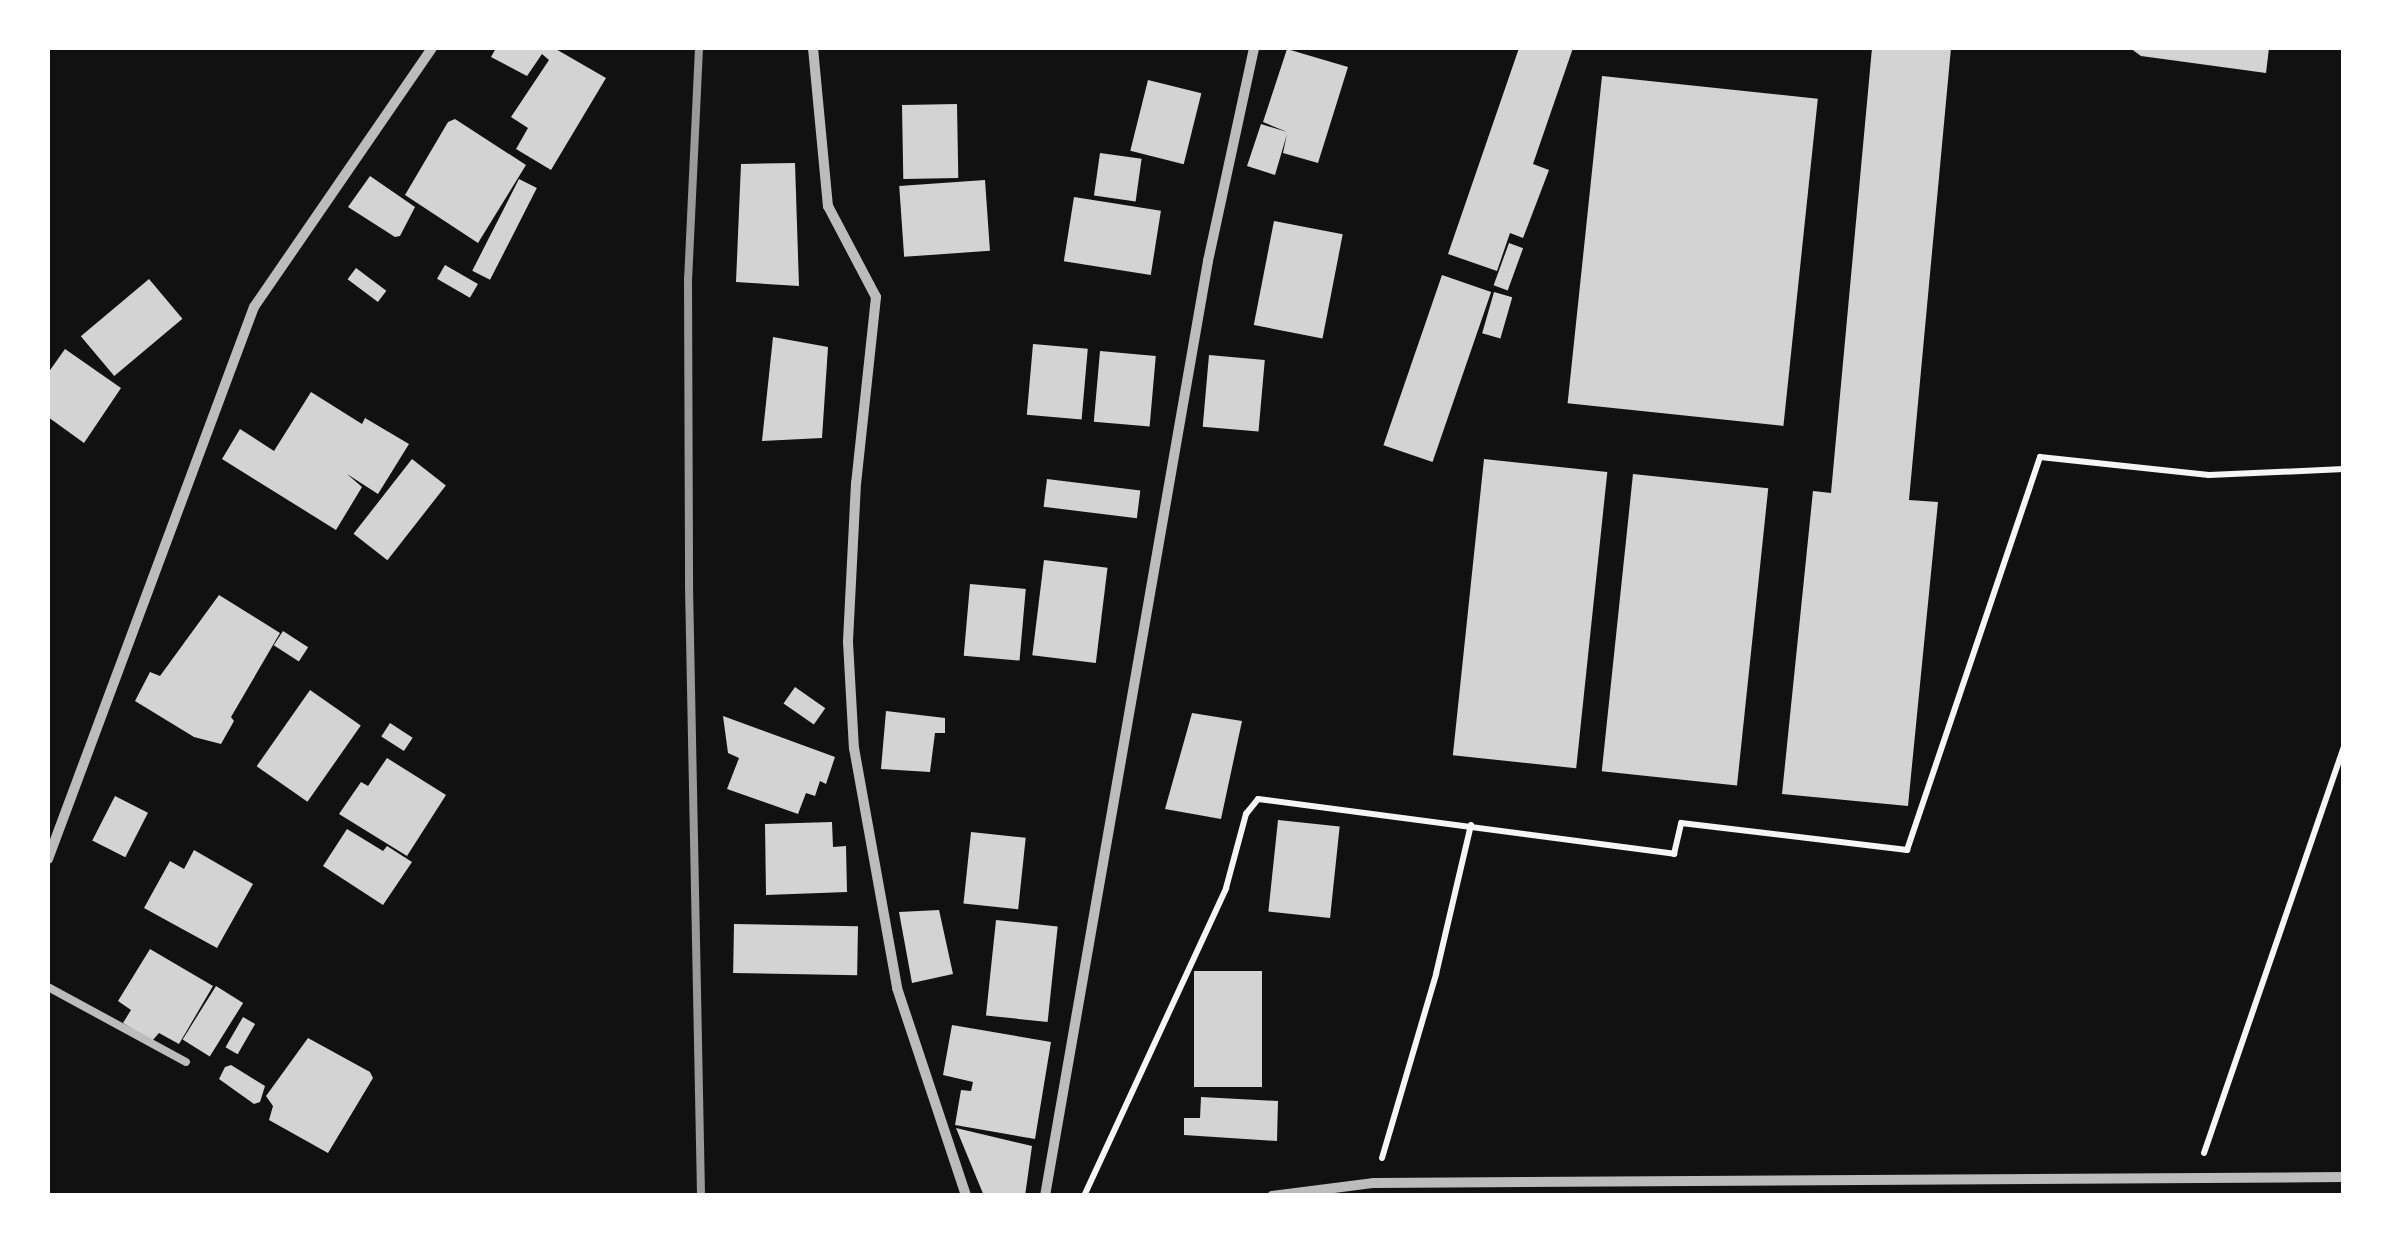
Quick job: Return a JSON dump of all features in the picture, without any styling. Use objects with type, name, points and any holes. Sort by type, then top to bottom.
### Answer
[{"type":"street","points":[[48,859],[254,307],[432,48]]},
{"type":"street","points":[[813,48],[828,206],[876,297],[856,483],[848,642],[854,748],[898,988],[966,1196]]},
{"type":"street","points":[[1045,1196],[1208,261],[1254,48]]},
{"type":"street","points":[[1272,1196],[1374,1183],[2344,1177]]},
{"type":"lane","points":[[48,987],[186,1062]]},
{"type":"path","points":[[1084,1196],[1226,888],[1246,814],[1258,798],[1674,854],[1681,823],[1907,850],[2040,457],[2210,475],[2344,469]]},
{"type":"path","points":[[2196,1178],[2344,747]]},
{"type":"path","points":[[1374,1183],[1436,974],[1472,825]]},
{"type":"building","points":[[496,48],[554,48],[606,78],[551,170],[516,149],[528,128],[511,117],[549,60],[542,54],[527,76],[491,57]]},
{"type":"building","points":[[1519,48],[1573,48],[1533,164],[1549,170],[1523,238],[1510,233],[1497,271],[1448,254]]},
{"type":"building","points":[[1872,48],[1951,48],[1909,500],[1938,502],[1908,806],[1782,794],[1813,491],[1831,493]]},
{"type":"building","points":[[2130,48],[2269,48],[2266,73],[2141,56]]},
{"type":"building","points":[[1287,49],[1348,67],[1318,163],[1283,153],[1287,134],[1275,175],[1247,166],[1261,124],[1287,132],[1263,122]]},
{"type":"building","points":[[1602,76],[1818,99],[1783,426],[1568,403]]},
{"type":"building","points":[[1148,80],[1201,93],[1184,164],[1130,151]]},
{"type":"building","points":[[957,104],[958,178],[903,179],[902,105]]},
{"type":"building","points":[[455,119],[526,165],[478,243],[405,195],[448,122]]},
{"type":"building","points":[[1100,153],[1142,159],[1136,201],[1094,196]]},
{"type":"building","points":[[795,163],[799,286],[736,282],[741,164]]},
{"type":"building","points":[[370,176],[415,207],[400,236],[395,237],[348,207]]},
{"type":"building","points":[[519,179],[537,188],[490,280],[472,271]]},
{"type":"building","points":[[985,180],[990,251],[904,257],[899,186]]},
{"type":"building","points":[[1074,197],[1161,211],[1151,275],[1064,261]]},
{"type":"building","points":[[1274,221],[1343,234],[1322,338],[1254,325]]},
{"type":"building","points":[[1509,243],[1523,248],[1508,290],[1494,285]]},
{"type":"building","points":[[445,265],[478,284],[470,298],[437,279]]},
{"type":"building","points":[[356,268],[386,291],[378,302],[348,279]]},
{"type":"building","points":[[1442,275],[1491,292],[1433,462],[1383,445]]},
{"type":"building","points":[[149,279],[182,319],[114,376],[81,336]]},
{"type":"building","points":[[1494,292],[1512,297],[1500,339],[1482,333]]},
{"type":"building","points":[[773,337],[828,347],[822,438],[762,441]]},
{"type":"building","points":[[1033,344],[1088,349],[1082,420],[1027,415]]},
{"type":"building","points":[[65,349],[121,388],[84,443],[48,417],[48,373]]},
{"type":"building","points":[[1100,351],[1156,356],[1150,427],[1094,422]]},
{"type":"building","points":[[1209,355],[1265,360],[1259,432],[1203,427]]},
{"type":"building","points":[[311,392],[362,424],[365,418],[409,444],[378,494],[347,474],[362,487],[336,530],[222,459],[240,429],[274,451]]},
{"type":"building","points":[[412,459],[446,485],[387,560],[354,534]]},
{"type":"building","points":[[1484,459],[1607,472],[1576,768],[1453,755]]},
{"type":"building","points":[[1633,474],[1768,488],[1737,786],[1602,771]]},
{"type":"building","points":[[1047,479],[1140,490],[1137,518],[1044,507]]},
{"type":"building","points":[[1044,560],[1108,568],[1096,663],[1032,655]]},
{"type":"building","points":[[970,584],[1026,589],[1020,661],[964,656]]},
{"type":"building","points":[[219,595],[280,633],[231,717],[234,721],[221,744],[194,737],[135,701],[150,672],[160,676]]},
{"type":"building","points":[[283,631],[308,647],[299,662],[274,645]]},
{"type":"building","points":[[795,687],[825,708],[814,725],[784,703]]},
{"type":"building","points":[[310,690],[361,726],[307,802],[257,766]]},
{"type":"building","points":[[886,711],[945,718],[945,733],[935,733],[930,772],[881,769]]},
{"type":"building","points":[[1192,713],[1242,721],[1221,819],[1165,809]]},
{"type":"building","points":[[723,716],[835,757],[826,784],[820,781],[815,796],[806,793],[798,814],[727,789],[739,758],[728,753]]},
{"type":"building","points":[[390,723],[413,738],[404,751],[381,736]]},
{"type":"building","points":[[387,758],[446,795],[407,856],[339,814],[361,782],[368,786]]},
{"type":"building","points":[[115,796],[148,813],[125,857],[92,841]]},
{"type":"building","points":[[1278,820],[1340,826],[1330,918],[1268,911]]},
{"type":"building","points":[[832,822],[833,847],[846,846],[847,892],[766,895],[765,824]]},
{"type":"building","points":[[347,829],[383,851],[387,846],[412,862],[383,905],[323,866]]},
{"type":"building","points":[[971,832],[1026,838],[1018,909],[963,904]]},
{"type":"building","points":[[194,850],[253,884],[217,948],[144,908],[170,861],[184,869]]},
{"type":"building","points":[[939,910],[953,974],[912,983],[899,912]]},
{"type":"building","points":[[996,920],[1058,926],[1048,1022],[986,1015]]},
{"type":"building","points":[[734,924],[858,926],[857,975],[733,973]]},
{"type":"building","points":[[150,949],[213,986],[179,1044],[159,1033],[152,1041],[123,1023],[131,1010],[118,1001]]},
{"type":"building","points":[[1194,971],[1262,971],[1262,1087],[1194,1087]]},
{"type":"building","points":[[216,986],[243,1003],[210,1056],[183,1039]]},
{"type":"building","points":[[243,1017],[255,1024],[238,1054],[226,1047]]},
{"type":"building","points":[[952,1025],[1051,1042],[1035,1139],[955,1125],[961,1090],[971,1091],[973,1082],[943,1075]]},
{"type":"building","points":[[308,1038],[370,1072],[373,1078],[328,1153],[269,1120],[273,1106],[266,1096]]},
{"type":"building","points":[[231,1065],[265,1086],[260,1102],[254,1104],[219,1079],[225,1067]]},
{"type":"building","points":[[1201,1097],[1278,1101],[1277,1141],[1184,1135],[1184,1118],[1200,1118]]},
{"type":"building","points":[[956,1128],[1032,1146],[1025,1196],[984,1196]]},
{"type":"railway","points":[[699,48],[688,278],[689,586],[701,1196]]}]
